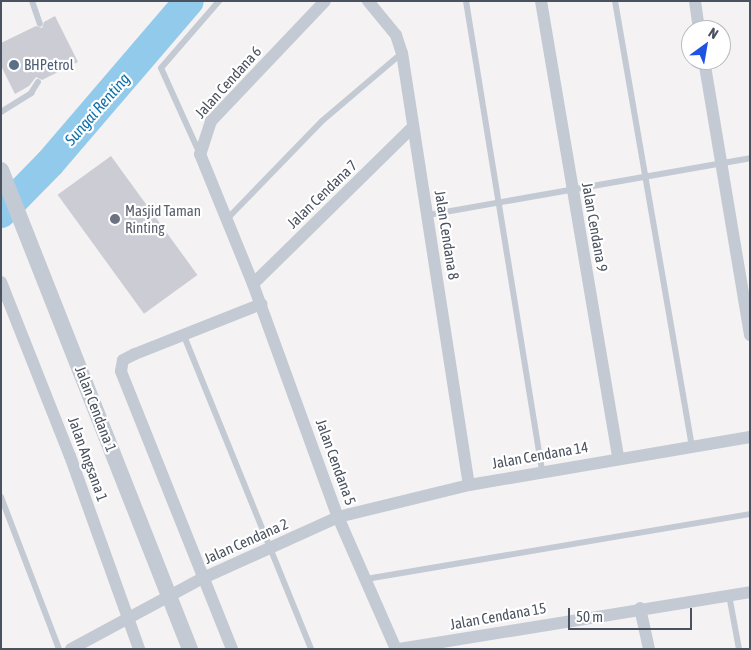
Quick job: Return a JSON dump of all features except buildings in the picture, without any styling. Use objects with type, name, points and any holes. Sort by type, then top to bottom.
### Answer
[{"type":"street","name":"Jalan Cendana 6","points":[[200,154],[210,121],[325,1]]},
{"type":"street","name":"Jalan Cendana 8","points":[[368,1],[396,35],[402,53],[469,485]]},
{"type":"street","name":"Jalan Cendana 9","points":[[541,1],[618,458]]},
{"type":"street","points":[[695,1],[698,20]]},
{"type":"street","points":[[706,70],[750,335]]},
{"type":"street","name":"Jalan Cendana 7","points":[[253,284],[413,128]]},
{"type":"street","points":[[200,154],[253,284]]},
{"type":"street","name":"Jalan Cendana 1","points":[[1,170],[26,227],[190,649]]},
{"type":"street","name":"Jalan Angsana 1","points":[[1,282],[70,456],[127,620],[140,649]]},
{"type":"street","name":"Jalan Cendana 5","points":[[253,284],[338,517],[398,649]]},
{"type":"street","points":[[232,649],[201,578],[121,371],[123,360],[261,304]]},
{"type":"street","name":"Jalan Cendana 14","points":[[338,517],[469,485],[618,458],[750,437]]},
{"type":"street","name":"Jalan Cendana 2","points":[[71,649],[201,578],[269,550],[338,517]]},
{"type":"street","name":"Jalan Cendana 15","points":[[398,649],[640,608],[750,592]]},
{"type":"street","points":[[640,608],[649,649]]},
{"type":"lane","points":[[32,1],[40,24]]},
{"type":"lane","points":[[200,154],[161,68],[220,1]]},
{"type":"lane","points":[[466,1],[542,472]]},
{"type":"lane","points":[[615,1],[692,446]]},
{"type":"lane","points":[[227,219],[322,121],[402,53]]},
{"type":"lane","points":[[1,112],[31,93],[38,82]]},
{"type":"lane","points":[[428,215],[497,200],[750,158]]},
{"type":"lane","points":[[184,336],[269,550],[311,649]]},
{"type":"lane","points":[[1,497],[59,649]]},
{"type":"lane","points":[[366,579],[750,514]]},
{"type":"lane","points":[[729,595],[739,649]]},
{"type":"waterway","name":"Sungai Renting","points":[[1,213],[50,163],[189,1]]},
{"type":"place","name":"BHPetrol","points":[[14,65]]},
{"type":"place","name":"Masjid Taman Rinting","points":[[115,219]]}]
